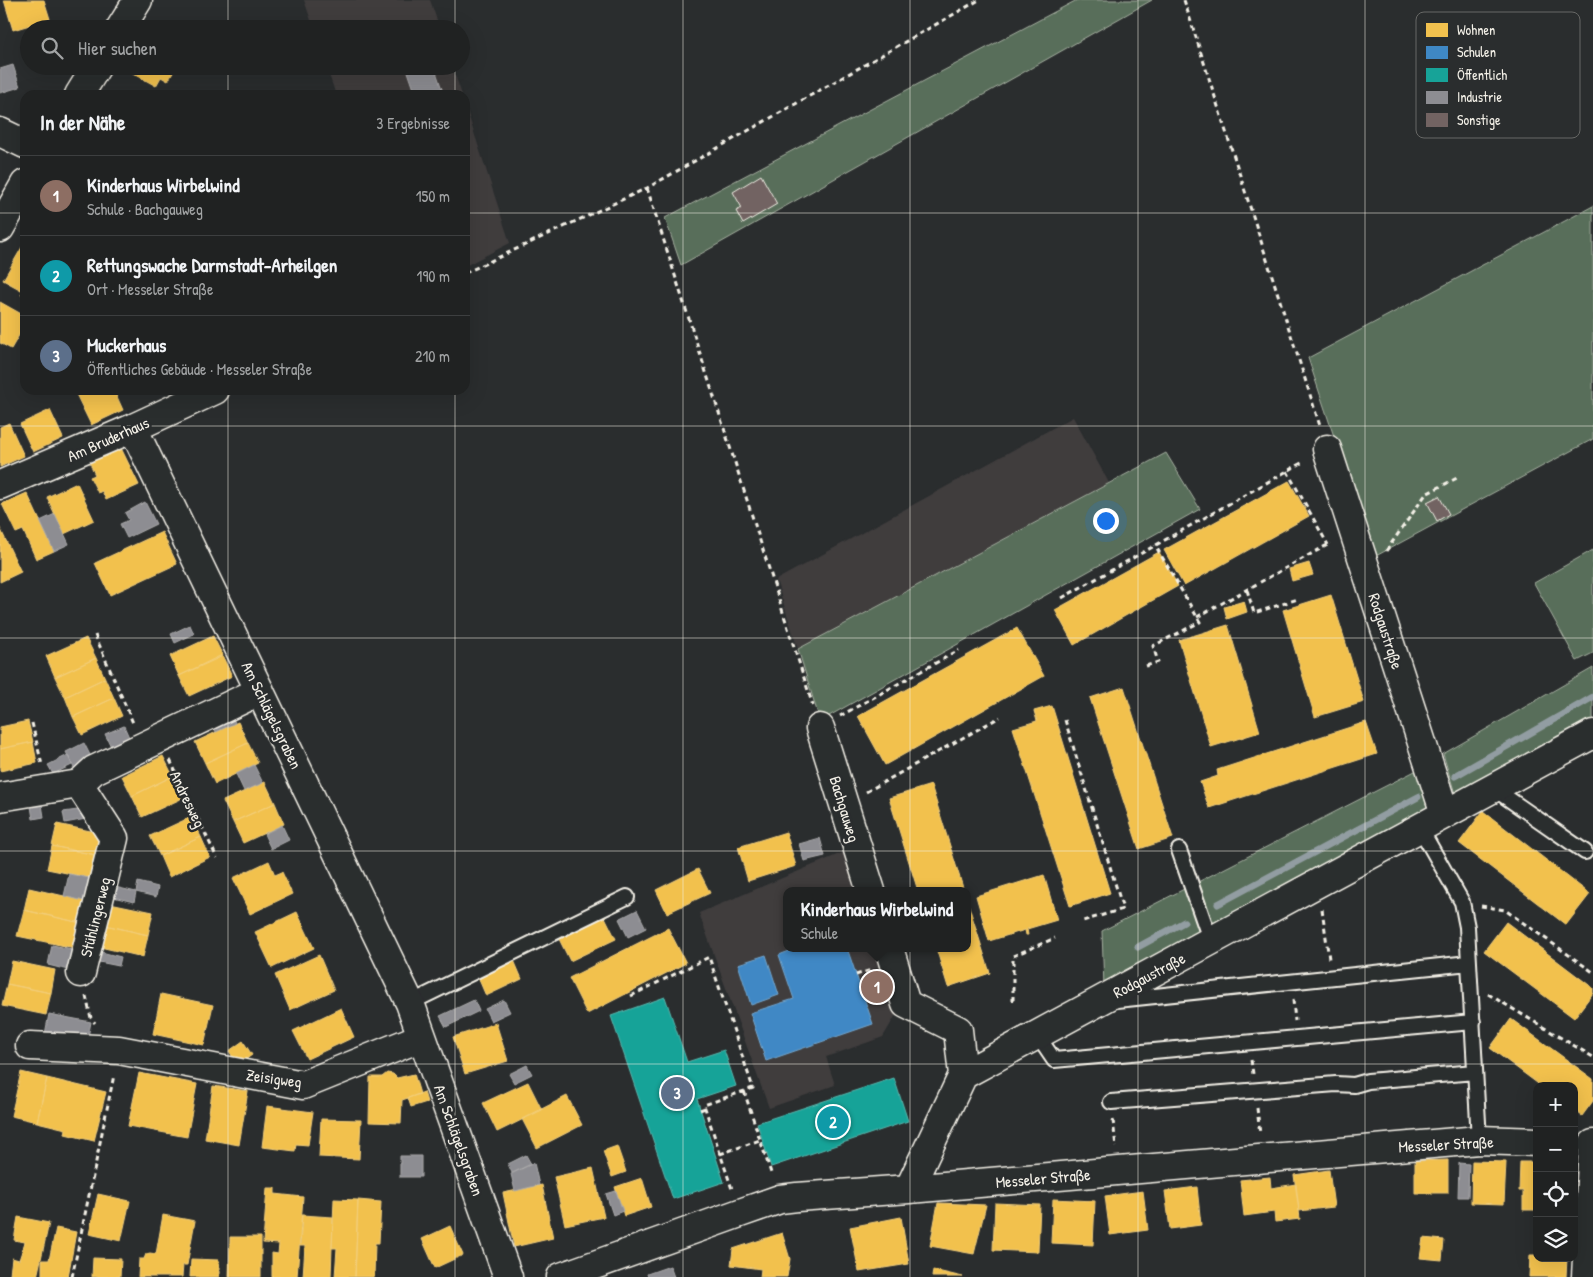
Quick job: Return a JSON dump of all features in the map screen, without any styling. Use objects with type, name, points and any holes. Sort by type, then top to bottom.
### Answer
[{"type":"street","points":[[126,20],[138,0]]},
{"type":"street","points":[[82,90],[91,75]]},
{"type":"street","points":[[0,132],[20,142]]},
{"type":"street","points":[[0,228],[20,193]]},
{"type":"street","name":"Am Bruderhaus","points":[[0,485],[133,428],[203,395]]},
{"type":"street","name":"Am Schlägelsgraben","points":[[133,428],[410,1003],[508,1277]]},
{"type":"street","name":"Rodgaustraße","points":[[1327,449],[1445,814]]},
{"type":"street","points":[[0,798],[79,784],[94,770],[260,691]]},
{"type":"street","name":"Bachgauweg","points":[[820,728],[870,887]]},
{"type":"street","name":"Rodgaustraße","points":[[963,1075],[1593,734]]},
{"type":"street","name":"Stühlingerweg","points":[[79,784],[114,838],[81,974]]},
{"type":"street","points":[[890,952],[906,1004],[958,1030],[963,1075],[909,1189]]},
{"type":"street","name":"Zeisigweg","points":[[30,1046],[119,1050],[303,1085],[422,1037]]},
{"type":"street","name":"Messeler Straße","points":[[561,1277],[780,1200],[1479,1140],[1533,1142]]},
{"type":"street","points":[[1578,1143],[1593,1143],[1586,1277]]},
{"type":"lane","points":[[1493,788],[1586,852]]},
{"type":"lane","points":[[1420,828],[1462,902],[1467,927],[1479,1140]]},
{"type":"lane","points":[[1179,850],[1211,942]]},
{"type":"lane","points":[[410,1003],[627,897]]},
{"type":"lane","points":[[1100,1002],[1469,963]]},
{"type":"lane","points":[[1037,1035],[1054,1060],[1473,1022]]},
{"type":"lane","points":[[1111,1102],[1336,1084],[1354,1086],[1368,1081],[1475,1072]]},
{"type":"path","points":[[470,271],[647,188],[980,0]]},
{"type":"path","points":[[1062,598],[1327,449],[1184,0]]},
{"type":"path","points":[[647,188],[820,728],[959,650]]},
{"type":"path","points":[[1288,471],[1328,545]]},
{"type":"path","points":[[1368,576],[1426,494],[1457,478]]},
{"type":"path","points":[[1197,617],[1354,531]]},
{"type":"path","points":[[1146,666],[1158,662],[1153,646],[1200,622],[1155,545]]},
{"type":"path","points":[[1247,590],[1254,613],[1298,599]]},
{"type":"path","name":"Andresweg","points":[[94,635],[217,858]]},
{"type":"path","points":[[844,804],[1000,717]]},
{"type":"path","points":[[1065,720],[1123,909],[1083,921]]},
{"type":"path","points":[[32,722],[49,790]]},
{"type":"path","points":[[1319,883],[1331,978]]},
{"type":"path","points":[[1462,902],[1505,910],[1593,972]]},
{"type":"path","points":[[1013,1001],[1013,956],[1054,938]]},
{"type":"path","points":[[630,996],[709,957],[753,1088],[704,1105],[740,1213]]},
{"type":"path","name":"Stühlingerweg","points":[[81,974],[91,1018],[119,1050]]},
{"type":"path","points":[[1291,982],[1297,1038]]},
{"type":"path","points":[[1470,984],[1593,1057]]},
{"type":"path","points":[[72,1277],[119,1050]]},
{"type":"path","points":[[744,1091],[780,1200]]},
{"type":"path","points":[[1111,1102],[1119,1171]]},
{"type":"path","points":[[700,1110],[705,1108]]},
{"type":"path","points":[[720,1154],[760,1140]]},
{"type":"shaded area","points":[[304,0],[430,0],[437,20],[311,20]]},
{"type":"shaded area","points":[[329,75],[455,75],[460,90],[334,90]]},
{"type":"shaded area","points":[[470,120],[510,243],[470,263]]},
{"type":"shaded area","points":[[1073,417],[1109,483],[798,649],[776,580]]},
{"type":"shaded area","points":[[849,850],[861,887],[783,887],[783,952],[787,952],[779,955],[794,999],[751,1013],[767,1061],[873,1024],[848,952],[882,952],[900,1008],[883,1037],[826,1057],[835,1085],[769,1108],[699,913]],"holes":[[[766,955],[779,995],[751,1005],[738,965]]]},
{"type":"green space","points":[[1077,0],[1152,0],[681,265],[665,218]]},
{"type":"green space","points":[[1593,206],[1593,439],[1374,557],[1308,358]]},
{"type":"green space","points":[[1166,453],[1200,509],[820,721],[798,649]]},
{"type":"green space","points":[[1593,550],[1593,653],[1577,661],[1534,583]]},
{"type":"green space","points":[[1593,668],[1593,722],[1457,800],[1443,754]]},
{"type":"green space","points":[[1417,770],[1429,814],[1104,988],[1102,931]]},
{"type":"building: Wohnen","points":[[4,0],[44,0],[50,19],[20,20],[20,28],[13,30]]},
{"type":"building: Wohnen","points":[[136,75],[172,75],[168,81],[161,77],[156,86]]},
{"type":"building: Wohnen","points":[[20,251],[20,289],[3,280]]},
{"type":"building: Wohnen","points":[[0,302],[20,313],[20,334],[11,349],[0,343]]},
{"type":"building: Wohnen","points":[[76,395],[116,395],[123,410],[91,425]]},
{"type":"building: Wohnen","points":[[50,410],[63,438],[33,452],[20,424]]},
{"type":"building: Wohnen","points":[[9,423],[24,456],[0,467],[0,427]]},
{"type":"building: Wohnen","points":[[121,448],[139,485],[106,500],[102,491],[98,493],[90,477],[95,475],[90,463]]},
{"type":"building: Wohnen","points":[[1289,481],[1309,516],[1184,586],[1164,550]]},
{"type":"building: Wohnen","points":[[77,483],[94,520],[64,534],[47,497]]},
{"type":"building: Wohnen","points":[[27,493],[54,551],[36,559],[23,530],[16,533],[2,504]]},
{"type":"building: Wohnen","points":[[0,528],[21,572],[0,582]]},
{"type":"building: Wohnen","points":[[162,532],[177,564],[110,595],[95,563]]},
{"type":"building: Wohnen","points":[[1159,552],[1178,586],[1074,645],[1055,610]]},
{"type":"building: Wohnen","points":[[1309,563],[1313,575],[1292,581],[1289,569]]},
{"type":"building: Wohnen","points":[[1331,595],[1364,702],[1315,717],[1283,610]]},
{"type":"building: Wohnen","points":[[1244,601],[1247,612],[1227,619],[1224,607]]},
{"type":"building: Wohnen","points":[[1228,625],[1260,732],[1211,747],[1179,640]]},
{"type":"building: Wohnen","points":[[1017,628],[1044,676],[885,765],[858,716]]},
{"type":"building: Wohnen","points":[[213,636],[223,656],[179,676],[170,656]]},
{"type":"building: Wohnen","points":[[86,638],[96,658],[55,677],[46,656]]},
{"type":"building: Wohnen","points":[[222,655],[232,676],[189,696],[179,676]]},
{"type":"building: Wohnen","points":[[96,658],[105,678],[65,697],[55,677]]},
{"type":"building: Wohnen","points":[[105,678],[114,698],[73,717],[65,697]]},
{"type":"building: Wohnen","points":[[1124,687],[1173,838],[1139,849],[1090,698]]},
{"type":"building: Wohnen","points":[[114,698],[122,716],[82,735],[73,717]]},
{"type":"building: Wohnen","points":[[1052,706],[1110,893],[1070,906],[1013,728],[1037,721],[1034,711]]},
{"type":"building: Wohnen","points":[[28,721],[33,742],[0,749],[0,727]]},
{"type":"building: Wohnen","points":[[238,722],[248,743],[205,763],[195,742]]},
{"type":"building: Wohnen","points":[[1366,722],[1377,754],[1209,808],[1200,782],[1218,776],[1217,770]]},
{"type":"building: Wohnen","points":[[33,742],[37,763],[0,771],[0,749]]},
{"type":"building: Wohnen","points":[[248,743],[258,763],[215,784],[205,763]]},
{"type":"building: Wohnen","points":[[163,756],[173,776],[132,796],[122,776]]},
{"type":"building: Wohnen","points":[[173,776],[183,798],[142,817],[132,796]]},
{"type":"building: Wohnen","points":[[265,782],[275,803],[233,822],[223,801]]},
{"type":"building: Wohnen","points":[[931,785],[963,887],[917,887],[889,798]]},
{"type":"building: Wohnen","points":[[275,803],[284,824],[243,843],[233,822]]},
{"type":"building: Wohnen","points":[[1483,811],[1590,894],[1566,925],[1459,843]]},
{"type":"building: Wohnen","points":[[191,817],[201,837],[160,856],[150,836]]},
{"type":"building: Wohnen","points":[[57,824],[100,833],[96,855],[52,846]]},
{"type":"building: Wohnen","points":[[786,832],[796,866],[748,881],[738,847]]},
{"type":"building: Wohnen","points":[[201,837],[210,857],[169,877],[160,856]]},
{"type":"building: Wohnen","points":[[52,846],[96,855],[91,878],[47,869]]},
{"type":"building: Wohnen","points":[[269,861],[275,875],[282,872],[292,894],[250,914],[233,878]]},
{"type":"building: Wohnen","points":[[698,869],[710,893],[667,913],[656,890]]},
{"type":"building: Wohnen","points":[[1044,875],[1057,920],[1027,929],[1028,935],[1026,935],[1025,930],[989,941],[976,896]]},
{"type":"building: Wohnen","points":[[29,888],[86,901],[81,923],[24,910]]},
{"type":"building: Wohnen","points":[[110,903],[153,912],[148,935],[105,925]]},
{"type":"building: Wohnen","points":[[24,910],[81,923],[75,948],[17,936]]},
{"type":"building: Wohnen","points":[[297,912],[314,948],[272,968],[255,932]]},
{"type":"building: Wohnen","points":[[603,913],[616,939],[570,961],[557,935]]},
{"type":"building: Wohnen","points":[[971,913],[990,973],[948,987],[937,952],[971,952]]},
{"type":"building: Wohnen","points":[[1506,922],[1593,988],[1593,993],[1574,1018],[1484,951]]},
{"type":"building: Wohnen","points":[[105,925],[148,935],[143,957],[100,947]]},
{"type":"building: Wohnen","points":[[668,928],[686,963],[587,1014],[569,978]]},
{"type":"building: Wohnen","points":[[319,955],[334,990],[290,1010],[275,975]]},
{"type":"building: Wohnen","points":[[513,958],[522,979],[486,996],[477,975]]},
{"type":"building: Wohnen","points":[[12,961],[55,970],[51,993],[7,984]]},
{"type":"building: Wohnen","points":[[7,984],[51,993],[46,1015],[2,1006]]},
{"type":"building: Wohnen","points":[[161,994],[213,1005],[204,1045],[153,1034]]},
{"type":"building: Wohnen","points":[[341,1008],[354,1037],[307,1059],[293,1031]]},
{"type":"building: Wohnen","points":[[1511,1019],[1593,1079],[1593,1101],[1582,1116],[1578,1113],[1578,1082],[1536,1082],[1490,1048]]},
{"type":"building: Wohnen","points":[[496,1023],[508,1061],[465,1074],[453,1037]]},
{"type":"building: Wohnen","points":[[243,1041],[252,1055],[238,1065],[229,1051]]},
{"type":"building: Wohnen","points":[[21,1072],[47,1078],[37,1122],[11,1116]]},
{"type":"building: Wohnen","points":[[139,1073],[197,1084],[187,1137],[128,1126]]},
{"type":"building: Wohnen","points":[[387,1073],[393,1074],[397,1078],[414,1074],[420,1094],[402,1100],[401,1123],[369,1122],[370,1077],[382,1077]]},
{"type":"building: Wohnen","points":[[47,1078],[106,1092],[94,1141],[65,1134],[66,1129],[37,1122]]},
{"type":"building: Wohnen","points":[[528,1082],[542,1110],[497,1132],[483,1103]]},
{"type":"building: Wohnen","points":[[213,1086],[248,1091],[239,1145],[205,1139]]},
{"type":"building: Wohnen","points":[[424,1092],[427,1102],[411,1107],[408,1098]]},
{"type":"building: Wohnen","points":[[567,1096],[582,1125],[537,1148],[522,1119]]},
{"type":"building: Wohnen","points":[[267,1106],[313,1112],[308,1145],[296,1144],[295,1151],[262,1147]]},
{"type":"building: Wohnen","points":[[321,1119],[361,1120],[359,1159],[319,1157]]},
{"type":"building: Wohnen","points":[[617,1146],[626,1172],[612,1177],[603,1151]]},
{"type":"building: Wohnen","points":[[1448,1160],[1448,1193],[1415,1193],[1415,1161]]},
{"type":"building: Wohnen","points":[[1472,1161],[1506,1162],[1504,1204],[1471,1203]]},
{"type":"building: Wohnen","points":[[1520,1162],[1533,1162],[1533,1210],[1523,1210],[1523,1191],[1519,1191]]},
{"type":"building: Wohnen","points":[[593,1168],[604,1217],[565,1225],[554,1177]]},
{"type":"building: Wohnen","points":[[1329,1170],[1334,1207],[1299,1211],[1294,1175]]},
{"type":"building: Wohnen","points":[[1270,1177],[1271,1188],[1296,1184],[1300,1219],[1275,1222],[1274,1212],[1244,1216],[1240,1180]]},
{"type":"building: Wohnen","points":[[642,1178],[651,1207],[624,1216],[615,1187]]},
{"type":"building: Wohnen","points":[[542,1185],[553,1238],[514,1247],[503,1193]]},
{"type":"building: Wohnen","points":[[1197,1187],[1201,1225],[1170,1229],[1165,1191]]},
{"type":"building: Wohnen","points":[[267,1188],[275,1188],[275,1194],[303,1197],[297,1277],[272,1277],[272,1253],[278,1254],[279,1244],[263,1243]]},
{"type":"building: Wohnen","points":[[1143,1191],[1148,1230],[1110,1235],[1105,1196]]},
{"type":"building: Wohnen","points":[[98,1194],[130,1201],[121,1241],[89,1234]]},
{"type":"building: Wohnen","points":[[334,1199],[358,1200],[355,1277],[335,1277],[337,1248],[332,1248]]},
{"type":"building: Wohnen","points":[[1053,1199],[1095,1201],[1093,1245],[1051,1243]]},
{"type":"building: Wohnen","points":[[358,1200],[381,1202],[379,1243],[375,1243],[374,1277],[355,1277]]},
{"type":"building: Wohnen","points":[[938,1203],[986,1205],[974,1254],[930,1246]]},
{"type":"building: Wohnen","points":[[995,1203],[1040,1205],[1038,1252],[993,1250]]},
{"type":"building: Wohnen","points":[[163,1215],[195,1221],[187,1265],[183,1265],[182,1277],[138,1277],[139,1259],[144,1259],[146,1254],[156,1254]]},
{"type":"building: Wohnen","points":[[302,1215],[333,1217],[331,1277],[303,1277],[305,1246],[300,1246]]},
{"type":"building: Wohnen","points":[[18,1217],[49,1223],[37,1277],[13,1277],[14,1274],[10,1274],[12,1258],[19,1260],[25,1242],[14,1240]]},
{"type":"building: Wohnen","points":[[901,1217],[909,1264],[859,1272],[850,1227]]},
{"type":"building: Wohnen","points":[[450,1226],[463,1255],[435,1268],[422,1239]]},
{"type":"building: Wohnen","points":[[56,1228],[76,1232],[68,1277],[42,1277],[42,1260],[49,1260]]},
{"type":"building: Wohnen","points":[[782,1233],[790,1259],[787,1277],[760,1277],[761,1269],[731,1265],[733,1249]]},
{"type":"building: Wohnen","points":[[230,1237],[261,1237],[261,1277],[229,1277]]},
{"type":"building: Wohnen","points":[[1423,1238],[1444,1240],[1442,1260],[1420,1258]]},
{"type":"building: Wohnen","points":[[1530,1255],[1533,1255],[1533,1262],[1567,1262],[1566,1277],[1529,1277]]},
{"type":"building: Wohnen","points":[[93,1258],[121,1259],[120,1277],[92,1277]]},
{"type":"building: Wohnen","points":[[191,1259],[219,1260],[219,1277],[190,1277]]},
{"type":"building: Wohnen","points":[[933,1270],[963,1277],[932,1277]]},
{"type":"building: Schulen","points":[[787,952],[848,952],[873,1024],[766,1061],[750,1013],[794,999],[779,955]]},
{"type":"building: Schulen","points":[[766,955],[779,995],[751,1005],[738,964]]},
{"type":"building: Öffentlich","points":[[665,997],[687,1062],[724,1050],[736,1086],[697,1099],[724,1182],[673,1199],[611,1016]]},
{"type":"building: Öffentlich","points":[[894,1078],[908,1121],[771,1167],[757,1123]]},
{"type":"building: Industrie","points":[[13,65],[20,87],[0,93],[0,69]]},
{"type":"building: Industrie","points":[[409,75],[437,75],[442,90],[414,90]]},
{"type":"building: Industrie","points":[[145,502],[156,524],[127,538],[120,524],[129,520],[125,513]]},
{"type":"building: Industrie","points":[[55,514],[69,544],[54,551],[40,521]]},
{"type":"building: Industrie","points":[[190,625],[194,634],[175,643],[171,634]]},
{"type":"building: Industrie","points":[[231,714],[235,723],[216,732],[212,723]]},
{"type":"building: Industrie","points":[[124,726],[132,744],[114,753],[105,734]]},
{"type":"building: Industrie","points":[[84,743],[93,761],[75,770],[66,752]]},
{"type":"building: Industrie","points":[[68,755],[72,765],[53,774],[48,765]]},
{"type":"building: Industrie","points":[[254,765],[263,783],[244,791],[236,774]]},
{"type":"building: Industrie","points":[[41,798],[44,817],[33,819],[30,800]]},
{"type":"building: Industrie","points":[[85,809],[86,819],[65,823],[63,812]]},
{"type":"building: Industrie","points":[[282,825],[289,840],[271,849],[264,834]]},
{"type":"building: Industrie","points":[[820,838],[825,856],[804,861],[799,844]]},
{"type":"building: Industrie","points":[[69,874],[89,878],[84,901],[64,896]]},
{"type":"building: Industrie","points":[[138,882],[158,887],[156,897],[136,892]]},
{"type":"building: Industrie","points":[[115,887],[136,892],[134,902],[113,897]]},
{"type":"building: Industrie","points":[[637,910],[646,928],[628,937],[619,919]]},
{"type":"building: Industrie","points":[[52,945],[72,949],[68,970],[48,965]]},
{"type":"building: Industrie","points":[[101,952],[121,957],[119,966],[99,962]]},
{"type":"building: Industrie","points":[[474,1000],[479,1011],[446,1027],[440,1016]]},
{"type":"building: Industrie","points":[[504,1000],[510,1012],[491,1021],[485,1009]]},
{"type":"building: Industrie","points":[[49,1014],[91,1022],[87,1042],[45,1034]]},
{"type":"building: Industrie","points":[[527,1065],[532,1074],[514,1083],[509,1074]]},
{"type":"building: Industrie","points":[[526,1155],[531,1164],[512,1173],[508,1164]]},
{"type":"building: Industrie","points":[[400,1156],[421,1156],[421,1177],[400,1177]]},
{"type":"building: Industrie","points":[[534,1163],[539,1185],[515,1191],[511,1174]]},
{"type":"building: Industrie","points":[[1459,1163],[1469,1164],[1468,1197],[1458,1197]]},
{"type":"building: Industrie","points":[[616,1191],[623,1211],[613,1215],[606,1194]]},
{"type":"building: Industrie","points":[[670,1266],[674,1277],[648,1277],[647,1274]]},
{"type":"building: Sonstige","points":[[761,175],[777,204],[743,224],[736,211],[742,208],[733,192]]},
{"type":"building: Sonstige","points":[[1439,496],[1449,514],[1437,521],[1427,502]]},
{"type":"waterway","points":[[1455,776],[1593,697]]},
{"type":"waterway","points":[[1218,904],[1418,797]]},
{"type":"waterway","points":[[1138,947],[1184,922]]},
{"type":"place","name":"Kinderhaus Wirbelwind","points":[[877,987]]},
{"type":"place","name":"Muckerhaus","points":[[677,1093]]},
{"type":"place","name":"Rettungswache Darmstadt-Arheilgen","points":[[833,1122]]}]
